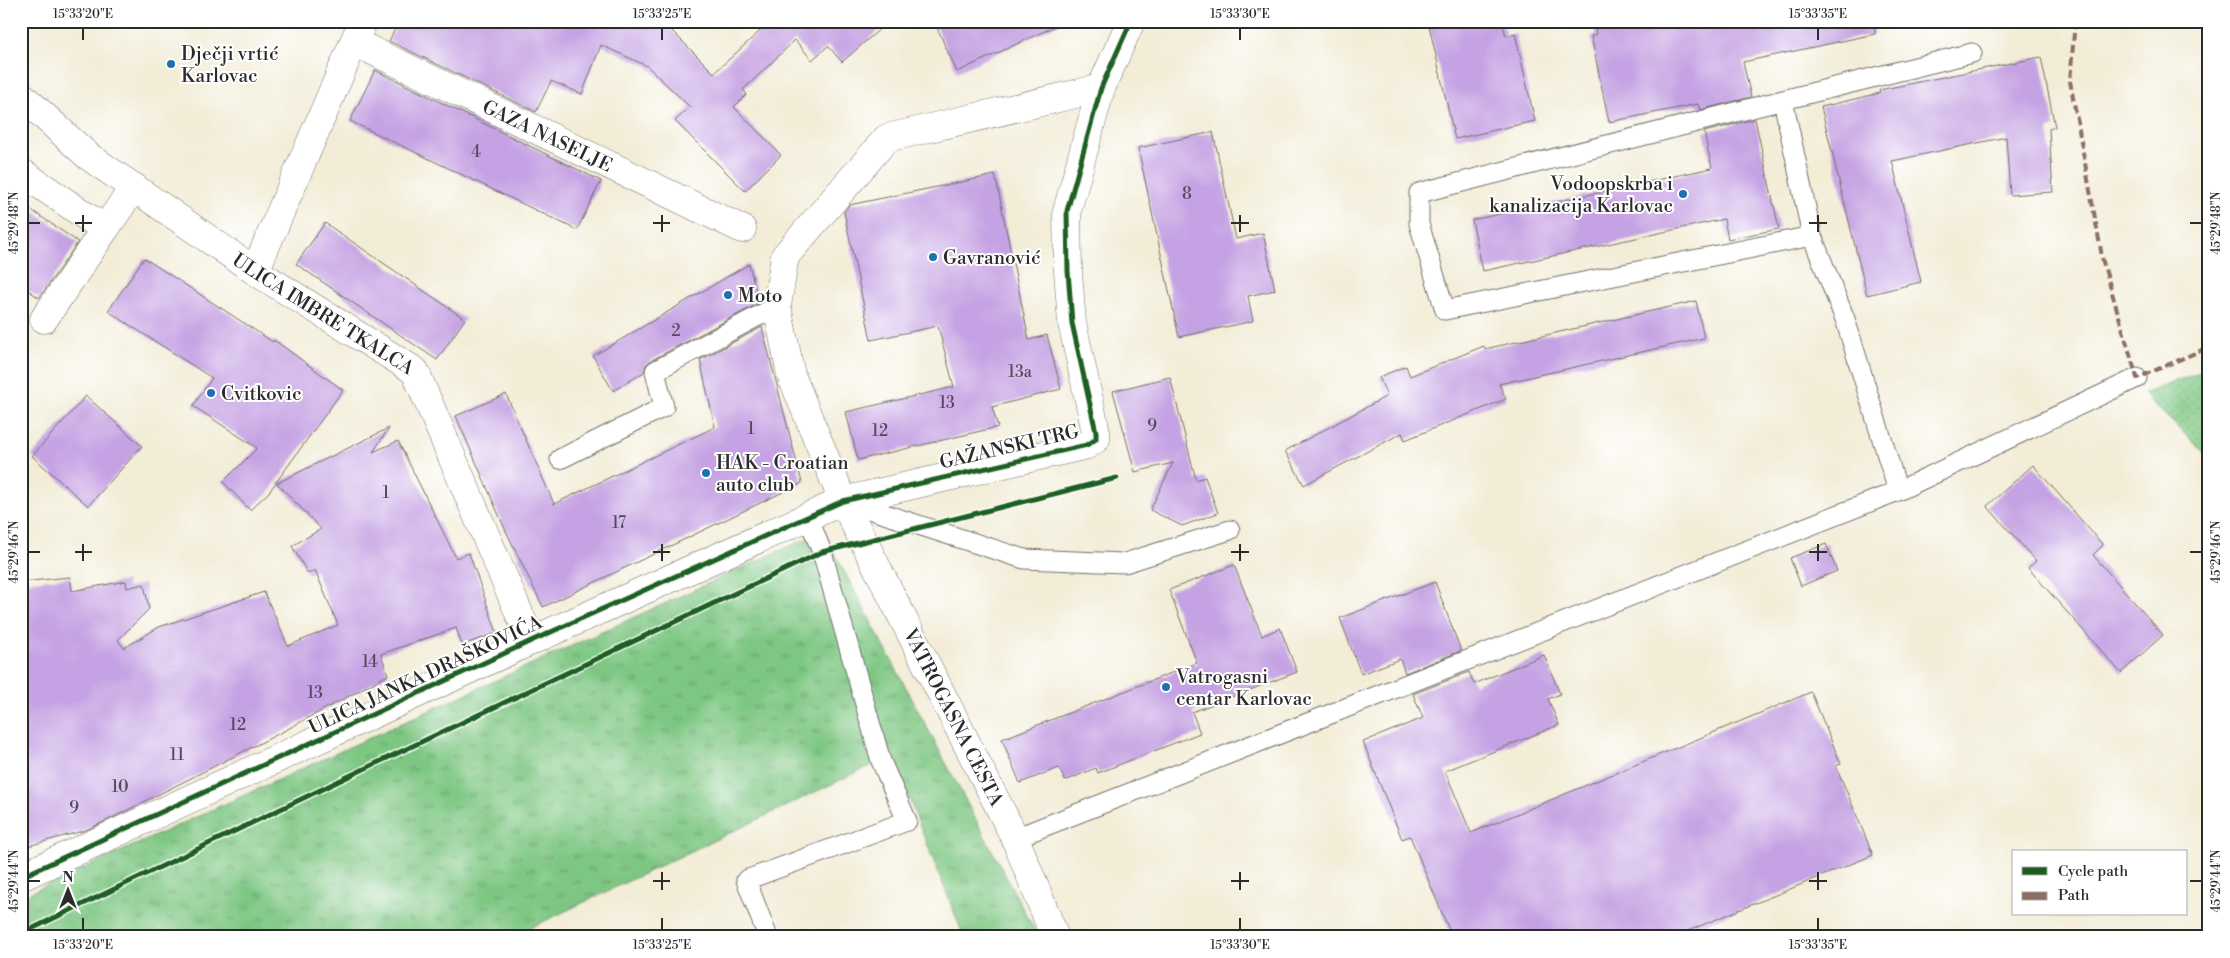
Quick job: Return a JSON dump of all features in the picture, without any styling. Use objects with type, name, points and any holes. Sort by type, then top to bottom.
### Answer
[{"type":"street","points":[[843,501],[791,375],[777,306],[785,256],[887,138],[1101,88],[1131,21]]},
{"type":"street","name":"GAZA NASELJE","points":[[255,271],[358,32],[742,229]]},
{"type":"street","name":"GAŽANSKI TRG","points":[[843,501],[1087,445],[1096,439],[1072,323],[1068,271],[1067,211],[1101,88]]},
{"type":"street","name":"ULICA IMBRE TKALCA","points":[[21,95],[88,156],[255,271],[415,371],[532,641]]},
{"type":"street","points":[[21,172],[105,229]]},
{"type":"street","points":[[44,318],[134,187]]},
{"type":"street","name":"ULICA JANKA DRAŠKOVIĆA","points":[[21,878],[532,641],[843,501]]},
{"type":"street","name":"VATROGASNA CESTA","points":[[843,501],[1015,838],[1055,937]]},
{"type":"lane","points":[[1812,236],[1445,310],[1419,224],[1419,193],[1972,53]]},
{"type":"lane","points":[[1783,100],[1812,236],[1844,319],[1898,491]]},
{"type":"lane","points":[[560,459],[664,407],[655,371],[777,306]]},
{"type":"lane","points":[[1015,838],[1898,491],[2137,378]]},
{"type":"lane","points":[[843,501],[1024,559],[1125,563],[1230,530]]},
{"type":"lane","points":[[768,937],[746,880],[907,820],[881,761],[822,552],[808,518]]},
{"type":"green space","points":[[2209,368],[2209,457],[2143,394]]},
{"type":"green space","points":[[823,531],[1038,937],[964,937],[894,761],[870,766],[511,937],[21,937],[21,897]]},
{"type":"building","points":[[399,21],[662,21],[714,73],[771,21],[889,21],[842,62],[828,46],[812,60],[795,40],[743,90],[747,94],[734,107],[781,155],[745,191],[675,121],[690,107],[647,66],[601,45],[582,94],[551,81],[536,112],[389,41]]},
{"type":"building","points":[[934,21],[1066,21],[957,72]]},
{"type":"building","points":[[1428,21],[1502,21],[1506,36],[1515,33],[1535,121],[1455,139]]},
{"type":"building","points":[[1594,21],[1874,21],[1875,34],[1743,62],[1751,97],[1700,110],[1698,104],[1609,122],[1591,36],[1596,35]]},
{"type":"building","points":[[2041,57],[2055,127],[2049,129],[2053,192],[2010,195],[2006,137],[1892,161],[1921,282],[1867,295],[1821,107],[1880,93],[1879,90]]},
{"type":"building","points":[[375,70],[601,181],[577,230],[350,121]]},
{"type":"building","name":"Vodoopskrba i kanalizacija Karlovac","points":[[1755,119],[1779,229],[1728,239],[1724,219],[1483,271],[1472,220],[1712,168],[1704,132]]},
{"type":"building","points":[[1213,132],[1236,239],[1263,233],[1275,290],[1248,296],[1253,321],[1179,337],[1138,148]]},
{"type":"building","points":[[995,175],[1029,340],[1047,335],[1061,389],[992,407],[998,427],[858,460],[846,412],[954,387],[938,326],[871,340],[844,212],[849,205]]},
{"type":"building","points":[[21,203],[78,242],[39,298],[21,285]]},
{"type":"building","points":[[325,223],[465,319],[437,360],[296,264]]},
{"type":"building","points":[[144,258],[273,342],[274,340],[343,390],[269,492],[250,510],[223,482],[257,448],[193,406],[212,378],[108,311]]},
{"type":"building","points":[[749,264],[759,303],[650,361],[646,365],[644,372],[613,391],[593,356]]},
{"type":"building","points":[[1696,301],[1704,338],[1499,384],[1506,399],[1405,440],[1402,433],[1304,485],[1285,451],[1387,396],[1379,377],[1406,366],[1410,376],[1484,346],[1485,349]]},
{"type":"building","points":[[762,327],[802,483],[543,607],[505,529],[456,416],[506,394],[554,504],[715,427],[700,360]]},
{"type":"building","points":[[1170,377],[1196,480],[1205,477],[1218,513],[1182,526],[1150,510],[1173,463],[1135,472],[1113,391]]},
{"type":"building","points":[[86,396],[142,446],[88,506],[32,456]]},
{"type":"building","points":[[389,428],[373,452],[398,441],[456,558],[469,553],[497,633],[462,645],[456,628],[381,654],[388,675],[282,732],[104,822],[86,830],[21,848],[21,582],[70,577],[72,591],[126,581],[127,588],[144,584],[149,609],[118,640],[124,648],[159,627],[264,592],[288,646],[338,625],[315,570],[308,574],[292,546],[321,529],[277,483]]},
{"type":"building","points":[[2033,465],[2103,545],[2093,555],[2163,635],[2121,673],[2028,568],[2036,561],[1987,506]]},
{"type":"building","points":[[1826,544],[1837,571],[1801,586],[1790,558]]},
{"type":"building","points":[[1234,565],[1262,636],[1280,628],[1297,672],[1192,712],[1200,733],[1098,773],[1096,768],[1065,781],[1059,768],[1020,783],[1002,739],[1197,663],[1169,590]]},
{"type":"building","points":[[1435,582],[1461,651],[1405,673],[1400,659],[1361,674],[1340,618]]},
{"type":"building","points":[[1544,655],[1560,694],[1548,699],[1559,725],[1445,771],[1471,833],[1811,692],[1841,764],[1836,766],[1873,855],[1673,937],[1452,937],[1410,836],[1402,839],[1363,742],[1423,718],[1413,694],[1469,672],[1474,684]]},
{"type":"marked path","points":[[2075,21],[2070,81],[2103,262],[2137,378],[2209,347]]},
{"type":"cycle path","points":[[21,877],[531,641],[843,501],[1087,445],[1096,439],[1072,323],[1068,271],[1067,211],[1101,88],[1131,21]]},
{"type":"cycle path","points":[[21,934],[822,552],[1117,478]]},
{"type":"place","name":"Dječji vrtić Karlovac","points":[[171,64]]},
{"type":"place","name":"Vodoopskrba i kanalizacija Karlovac","points":[[1683,194]]},
{"type":"place","name":"Gavranović","points":[[933,257]]},
{"type":"place","name":"Moto","points":[[728,295]]},
{"type":"place","name":"Cvitkovic","points":[[211,393]]},
{"type":"place","name":"HAK - Croatian auto club","points":[[706,473]]},
{"type":"place","name":"Vatrogasni centar Karlovac","points":[[1166,687]]}]
